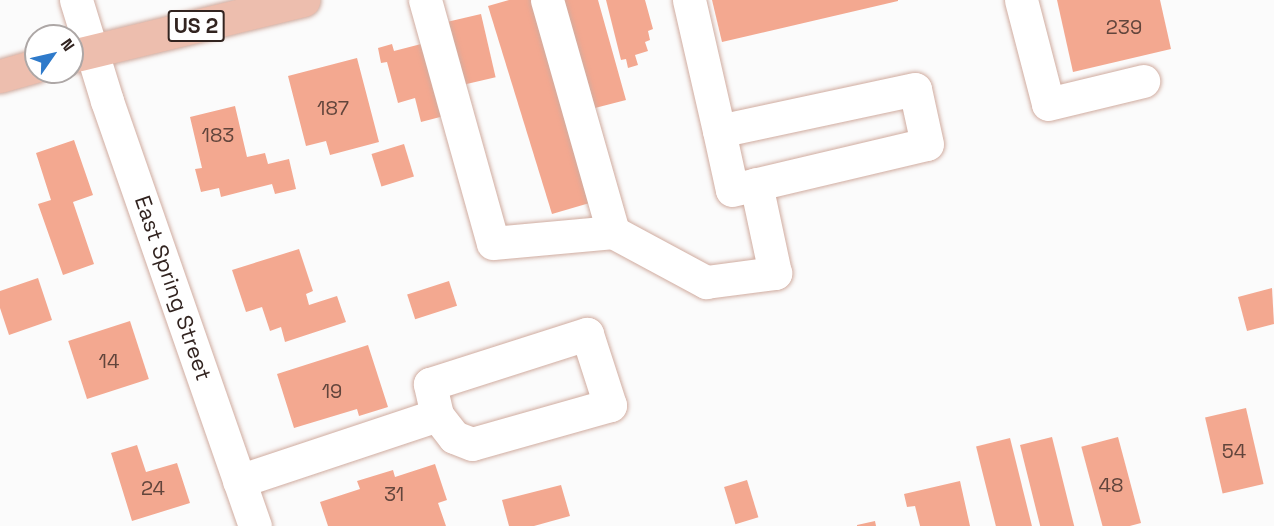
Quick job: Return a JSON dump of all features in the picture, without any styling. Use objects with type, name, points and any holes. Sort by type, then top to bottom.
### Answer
[{"type":"main road","name":"US 2","points":[[84,53],[303,0]]},
{"type":"main road","points":[[0,76],[24,69]]},
{"type":"street","name":"East Spring Street","points":[[76,0],[78,24]]},
{"type":"street","points":[[425,0],[493,243],[613,232],[706,282],[775,273],[756,184]]},
{"type":"street","points":[[547,0],[613,232]]},
{"type":"street","points":[[689,0],[732,190],[927,144],[915,88],[719,131]]},
{"type":"street","points":[[1021,0],[1048,104],[1143,81]]},
{"type":"street","name":"East Spring Street","points":[[84,62],[255,526]]},
{"type":"street","points":[[587,334],[610,405],[472,444],[454,437],[437,414],[430,384],[587,334]]},
{"type":"street","points":[[239,481],[437,414]]},
{"type":"building","points":[[509,0],[531,0],[593,202],[552,214],[488,6]]},
{"type":"building","points":[[555,0],[598,0],[626,100],[595,108],[584,68],[575,71]]},
{"type":"building","points":[[606,0],[645,0],[653,29],[648,31],[650,40],[645,42],[648,51],[635,55],[638,65],[628,68],[626,59],[621,60]]},
{"type":"building","points":[[712,0],[898,0],[898,1],[722,42]]},
{"type":"building","points":[[1057,0],[1160,0],[1171,49],[1073,72]]},
{"type":"building","points":[[481,14],[496,77],[463,85],[449,21]]},
{"type":"building","points":[[425,43],[444,116],[421,122],[415,98],[398,103],[387,62],[381,63],[378,48],[392,44],[394,51]]},
{"type":"building","points":[[357,58],[379,142],[330,155],[326,141],[306,146],[288,76]]},
{"type":"building","points":[[235,106],[247,157],[265,153],[268,164],[289,159],[296,189],[275,194],[272,184],[221,197],[219,188],[201,192],[195,169],[202,168],[190,117]]},
{"type":"building","points":[[74,140],[93,195],[73,202],[94,264],[63,275],[38,204],[51,200],[36,153]]},
{"type":"building","points":[[404,144],[414,177],[381,186],[371,154]]},
{"type":"building","points":[[299,249],[313,291],[306,294],[309,305],[337,296],[346,322],[285,342],[281,327],[270,331],[262,307],[246,312],[232,270]]},
{"type":"building","points":[[38,278],[52,320],[9,335],[0,308],[0,291]]},
{"type":"building","points":[[449,281],[457,306],[415,319],[407,295]]},
{"type":"building","points":[[1272,288],[1274,324],[1247,331],[1238,297]]},
{"type":"building","points":[[130,321],[149,379],[87,399],[68,341]]},
{"type":"building","points":[[368,345],[388,407],[359,416],[357,409],[294,428],[277,374]]},
{"type":"building","points":[[1246,408],[1264,484],[1223,493],[1205,417]]},
{"type":"building","points":[[1052,437],[1074,526],[1040,526],[1020,445]]},
{"type":"building","points":[[1118,437],[1141,523],[1130,526],[1103,526],[1081,447]]},
{"type":"building","points":[[1010,438],[1032,526],[996,526],[976,446]]},
{"type":"building","points":[[137,445],[146,472],[177,463],[190,503],[132,521],[111,453]]},
{"type":"building","points":[[435,464],[447,500],[438,503],[446,526],[328,526],[320,502],[360,489],[357,481],[393,470],[395,477]]},
{"type":"building","points":[[747,480],[758,517],[735,524],[724,487]]},
{"type":"building","points":[[960,481],[970,526],[920,526],[915,506],[907,507],[904,494]]},
{"type":"building","points":[[561,485],[570,516],[534,526],[509,526],[502,500]]},
{"type":"building","points":[[875,521],[876,526],[857,526],[857,525]]}]
